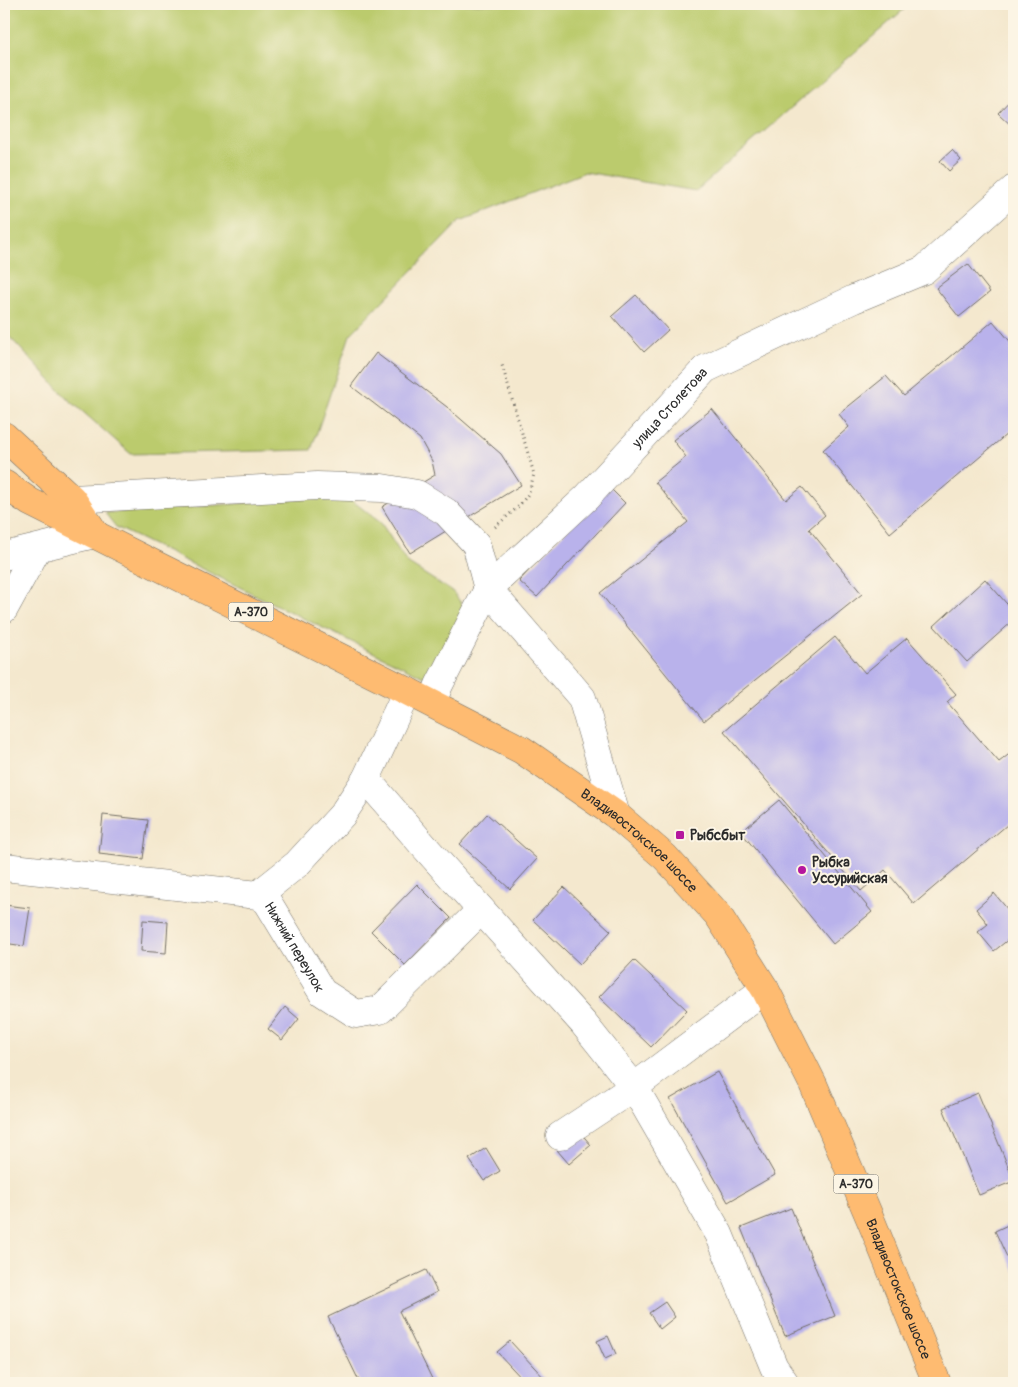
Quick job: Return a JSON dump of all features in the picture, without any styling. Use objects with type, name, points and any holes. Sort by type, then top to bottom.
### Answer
[{"type":"highway","name":"Владивостокское шоссе","points":[[4,436],[72,499],[95,534]]},
{"type":"highway","name":"Владивостокское шоссе","points":[[4,484],[30,502],[522,750],[616,815],[665,857],[718,914],[765,989],[813,1084],[937,1383]]},
{"type":"street","name":"улица Столетова","points":[[432,703],[439,685],[488,589],[587,497],[705,369],[854,299],[924,270],[1014,189]]},
{"type":"street","points":[[72,499],[317,486],[382,488],[416,494],[446,512],[476,544],[488,589],[582,698],[616,815]]},
{"type":"street","points":[[4,556],[95,534]]},
{"type":"street","points":[[4,609],[37,549]]},
{"type":"street","points":[[258,895],[297,864],[342,815],[366,780],[407,691]]},
{"type":"street","points":[[366,780],[583,1022],[634,1087],[718,1234],[774,1367],[786,1383]]},
{"type":"street","name":"Нижний переулок","points":[[4,867],[258,895],[267,901],[322,992],[356,1014],[380,1010],[481,910]]},
{"type":"street","points":[[560,1136],[634,1087],[765,989]]},
{"type":"path","points":[[476,544],[519,506],[529,493],[534,474],[502,365]]},
{"type":"green space","points":[[4,4],[910,4],[696,191],[585,172],[460,221],[350,335],[311,450],[131,454],[66,397],[4,331]]},
{"type":"green space","points":[[346,496],[381,523],[407,563],[453,592],[467,611],[432,681],[116,527],[105,513]]},
{"type":"building","points":[[1014,96],[1014,128],[998,113]]},
{"type":"building","points":[[952,150],[961,160],[949,171],[940,161]]},
{"type":"building","points":[[968,264],[990,292],[959,317],[936,288]]},
{"type":"building","points":[[636,295],[668,330],[644,352],[612,316]]},
{"type":"building","points":[[993,321],[1014,346],[1014,428],[890,533],[823,450],[849,427],[839,414],[886,376],[904,396]]},
{"type":"building","points":[[376,353],[447,407],[501,454],[521,485],[410,553],[382,507],[435,475],[432,461],[420,439],[351,386]]},
{"type":"building","points":[[712,409],[786,500],[802,487],[825,515],[809,529],[862,594],[704,721],[600,593],[688,522],[655,482],[686,457],[673,440]]},
{"type":"building","points":[[608,486],[625,503],[537,597],[519,581]]},
{"type":"building","points":[[985,579],[1014,612],[1014,620],[967,662],[934,626]]},
{"type":"building","points":[[835,637],[865,673],[907,638],[956,694],[947,702],[999,762],[1012,752],[1014,755],[1014,819],[914,904],[885,870],[861,891],[724,731]]},
{"type":"building","points":[[779,800],[872,912],[833,944],[741,832]]},
{"type":"building","points":[[487,814],[537,859],[510,889],[460,844]]},
{"type":"building","points":[[103,815],[148,820],[143,859],[99,854]]},
{"type":"building","points":[[417,884],[451,918],[405,965],[371,931]]},
{"type":"building","points":[[564,887],[611,931],[580,964],[533,920]]},
{"type":"building","points":[[994,893],[1014,917],[1014,935],[994,951],[978,932],[988,924],[976,909]]},
{"type":"building","points":[[4,905],[30,908],[24,946],[4,943]]},
{"type":"building","points":[[143,920],[168,922],[166,953],[141,951]]},
{"type":"building","points":[[634,960],[687,1010],[651,1047],[599,997]]},
{"type":"building","points":[[285,1007],[299,1019],[282,1040],[268,1029]]},
{"type":"building","points":[[717,1072],[775,1175],[728,1202],[670,1099]]},
{"type":"building","points":[[978,1093],[1014,1181],[979,1195],[943,1108]]},
{"type":"building","points":[[579,1131],[591,1145],[569,1164],[557,1150]]},
{"type":"building","points":[[486,1148],[500,1171],[484,1181],[469,1159]]},
{"type":"building","points":[[791,1208],[835,1316],[785,1336],[741,1228]]},
{"type":"building","points":[[1014,1222],[1014,1272],[995,1231]]},
{"type":"building","points":[[426,1270],[437,1292],[399,1311],[434,1383],[360,1383],[328,1317]]},
{"type":"building","points":[[665,1302],[675,1317],[660,1329],[649,1313]]},
{"type":"building","points":[[608,1336],[616,1354],[605,1359],[597,1341]]},
{"type":"building","points":[[510,1341],[546,1380],[543,1383],[526,1383],[497,1352]]},
{"type":"place","name":"Рыбсбыт","points":[[680,835]]},
{"type":"place","name":"Рыбка Уссурийская","points":[[802,870]]}]
